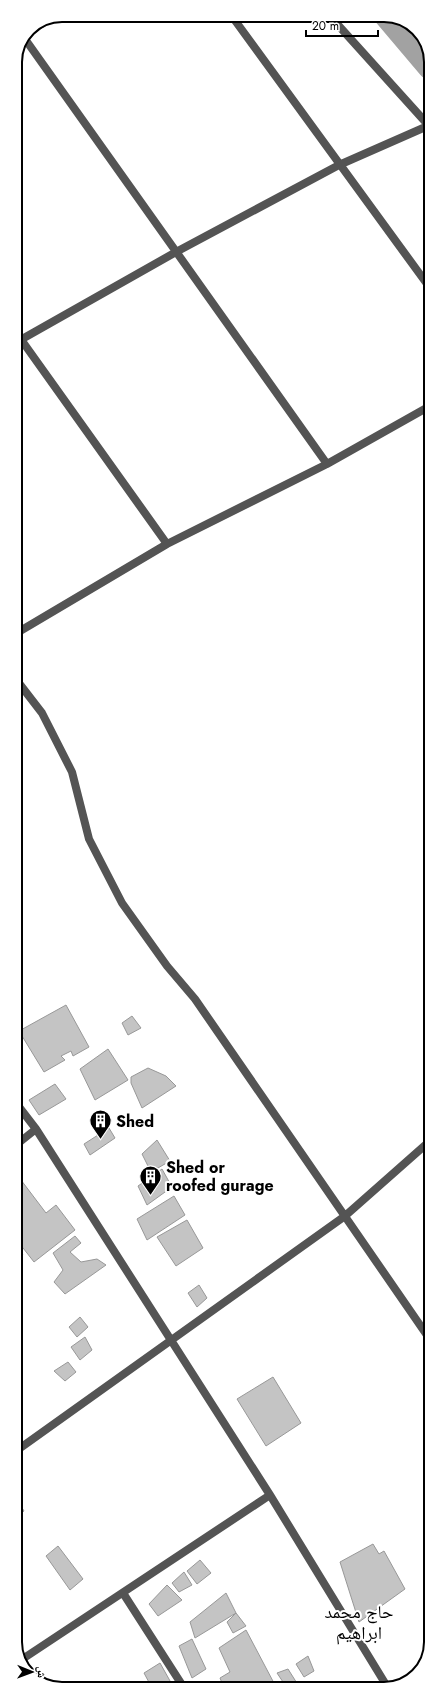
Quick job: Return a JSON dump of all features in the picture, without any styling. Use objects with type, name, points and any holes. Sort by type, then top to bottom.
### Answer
[{"type":"street","points":[[236,22],[424,280]]},
{"type":"street","points":[[335,22],[424,119]]},
{"type":"street","points":[[28,43],[327,464]]},
{"type":"street","points":[[22,340],[176,252],[339,164],[424,129]]},
{"type":"street","points":[[22,347],[167,544]]},
{"type":"street","points":[[22,630],[167,544],[327,464],[424,409]]},
{"type":"street","points":[[22,687],[42,713],[72,772],[89,839],[122,903],[167,966],[195,999],[424,1331]]},
{"type":"street","points":[[22,1111],[36,1129],[270,1495],[384,1682]]},
{"type":"street","points":[[22,1140],[36,1129]]},
{"type":"street","points":[[22,1447],[346,1216],[424,1146]]},
{"type":"street","points":[[25,1657],[270,1495]]},
{"type":"street","points":[[123,1593],[180,1682]]},
{"type":"building","points":[[66,1005],[89,1047],[73,1056],[71,1051],[61,1056],[65,1060],[44,1072],[22,1036],[22,1029]]},
{"type":"building","points":[[132,1016],[141,1028],[128,1035],[122,1023]]},
{"type":"building","points":[[108,1049],[128,1080],[95,1100],[80,1069]]},
{"type":"building","points":[[148,1068],[166,1076],[176,1086],[142,1108],[131,1083],[131,1077]]},
{"type":"building","points":[[55,1084],[66,1099],[39,1115],[29,1100]]},
{"type":"building","name":"Shed","points":[[109,1128],[115,1138],[90,1155],[84,1144]]},
{"type":"building","points":[[157,1140],[170,1161],[151,1172],[142,1154]]},
{"type":"building","name":"Shed or roofed gurage","points":[[162,1169],[172,1187],[147,1205],[138,1186]]},
{"type":"building","points":[[22,1181],[46,1213],[56,1205],[75,1230],[34,1262],[22,1247]]},
{"type":"building","points":[[174,1196],[185,1215],[147,1240],[137,1219]]},
{"type":"building","points":[[187,1220],[203,1248],[176,1266],[157,1237]]},
{"type":"building","points":[[75,1236],[81,1243],[70,1252],[81,1262],[97,1259],[106,1265],[65,1294],[54,1282],[63,1270],[53,1253]]},
{"type":"building","points":[[199,1285],[207,1298],[197,1307],[188,1293]]},
{"type":"building","points":[[80,1317],[88,1327],[77,1337],[69,1327]]},
{"type":"building","points":[[85,1337],[92,1350],[80,1360],[71,1347]]},
{"type":"building","points":[[68,1362],[76,1372],[65,1381],[54,1371]]},
{"type":"building","points":[[273,1377],[301,1423],[266,1446],[237,1399]]},
{"type":"building","points":[[373,1544],[379,1554],[384,1551],[405,1589],[359,1622],[340,1562]]},
{"type":"building","points":[[58,1546],[83,1579],[70,1590],[46,1556]]},
{"type":"building","points":[[200,1560],[211,1573],[197,1584],[187,1571]]},
{"type":"building","points":[[184,1572],[192,1585],[179,1592],[172,1583]]},
{"type":"building","points":[[167,1585],[182,1600],[158,1616],[149,1604]]},
{"type":"building","points":[[226,1593],[236,1613],[195,1638],[190,1622]]},
{"type":"building","points":[[236,1613],[246,1626],[233,1633],[227,1622]]},
{"type":"building","points":[[246,1630],[273,1682],[222,1682],[220,1678],[230,1672],[219,1648]]},
{"type":"building","points":[[192,1639],[206,1669],[192,1678],[179,1646]]},
{"type":"building","points":[[308,1656],[314,1671],[304,1677],[296,1664]]},
{"type":"building","points":[[160,1663],[171,1682],[149,1682],[144,1673]]},
{"type":"building","points":[[288,1669],[296,1682],[283,1682],[277,1673]]},
{"type":"waterway","points":[[393,23],[424,60]]},
{"type":"place","name":"Shed","points":[[100,1140]]},
{"type":"place","name":"Shed or roofed gurage","points":[[151,1196]]},
{"type":"district","name":"حاج محمد ابراهيم","points":[[359,1622]]}]
